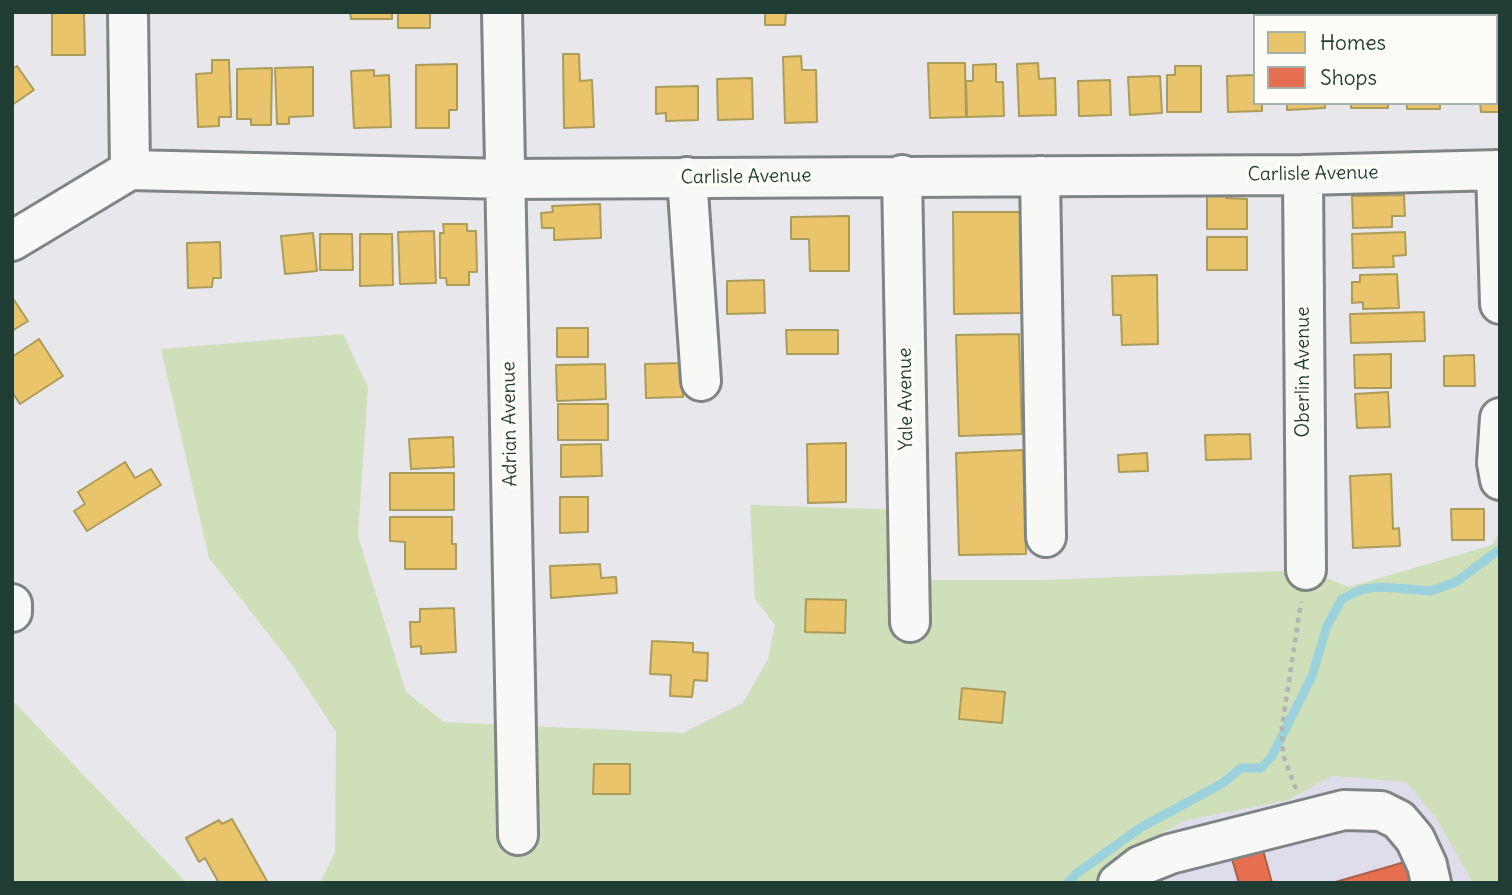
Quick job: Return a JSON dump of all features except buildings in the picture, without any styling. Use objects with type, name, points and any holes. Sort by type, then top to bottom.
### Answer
[{"type":"street","points":[[12,241],[130,170],[128,12]]},
{"type":"street","name":"Adrian Avenue","points":[[502,12],[517,835]]},
{"type":"street","name":"Carlisle Avenue","points":[[130,170],[505,179],[1303,174],[1498,170]]},
{"type":"street","points":[[1498,170],[1500,304]]},
{"type":"street","name":"Oberlin Avenue","points":[[1303,174],[1306,570]]},
{"type":"street","name":"Yale Avenue","points":[[902,176],[910,622]]},
{"type":"street","points":[[1040,176],[1046,537]]},
{"type":"street","points":[[687,177],[701,381]]},
{"type":"street","points":[[1500,418],[1497,463],[1500,480]]},
{"type":"street","points":[[12,604],[12,611]]},
{"type":"street","points":[[1118,883],[1140,866],[1170,854],[1344,810],[1381,811],[1399,820],[1415,839],[1427,865],[1431,883]]},
{"type":"path","points":[[1306,570],[1282,727],[1283,755],[1296,788],[1315,818]]},
{"type":"shaded area","points":[[1332,776],[1406,782],[1436,818],[1473,883],[1092,883],[1117,862],[1183,821],[1288,800]]},
{"type":"green space","points":[[343,334],[368,387],[358,536],[406,692],[444,722],[683,733],[743,703],[768,659],[775,625],[755,599],[750,505],[908,510],[910,580],[1042,580],[1306,570],[1349,587],[1492,545],[1500,531],[1500,883],[1473,883],[1436,818],[1406,782],[1332,776],[1288,800],[1183,821],[1117,862],[1092,883],[320,883],[335,852],[336,732],[291,663],[209,558],[161,349]]},
{"type":"green space","points":[[12,700],[187,883],[12,883]]},
{"type":"waterway","points":[[1068,883],[1076,874],[1140,828],[1223,783],[1241,768],[1261,768],[1272,756],[1312,676],[1327,626],[1342,599],[1363,589],[1381,587],[1431,591],[1456,582],[1500,549]]}]
